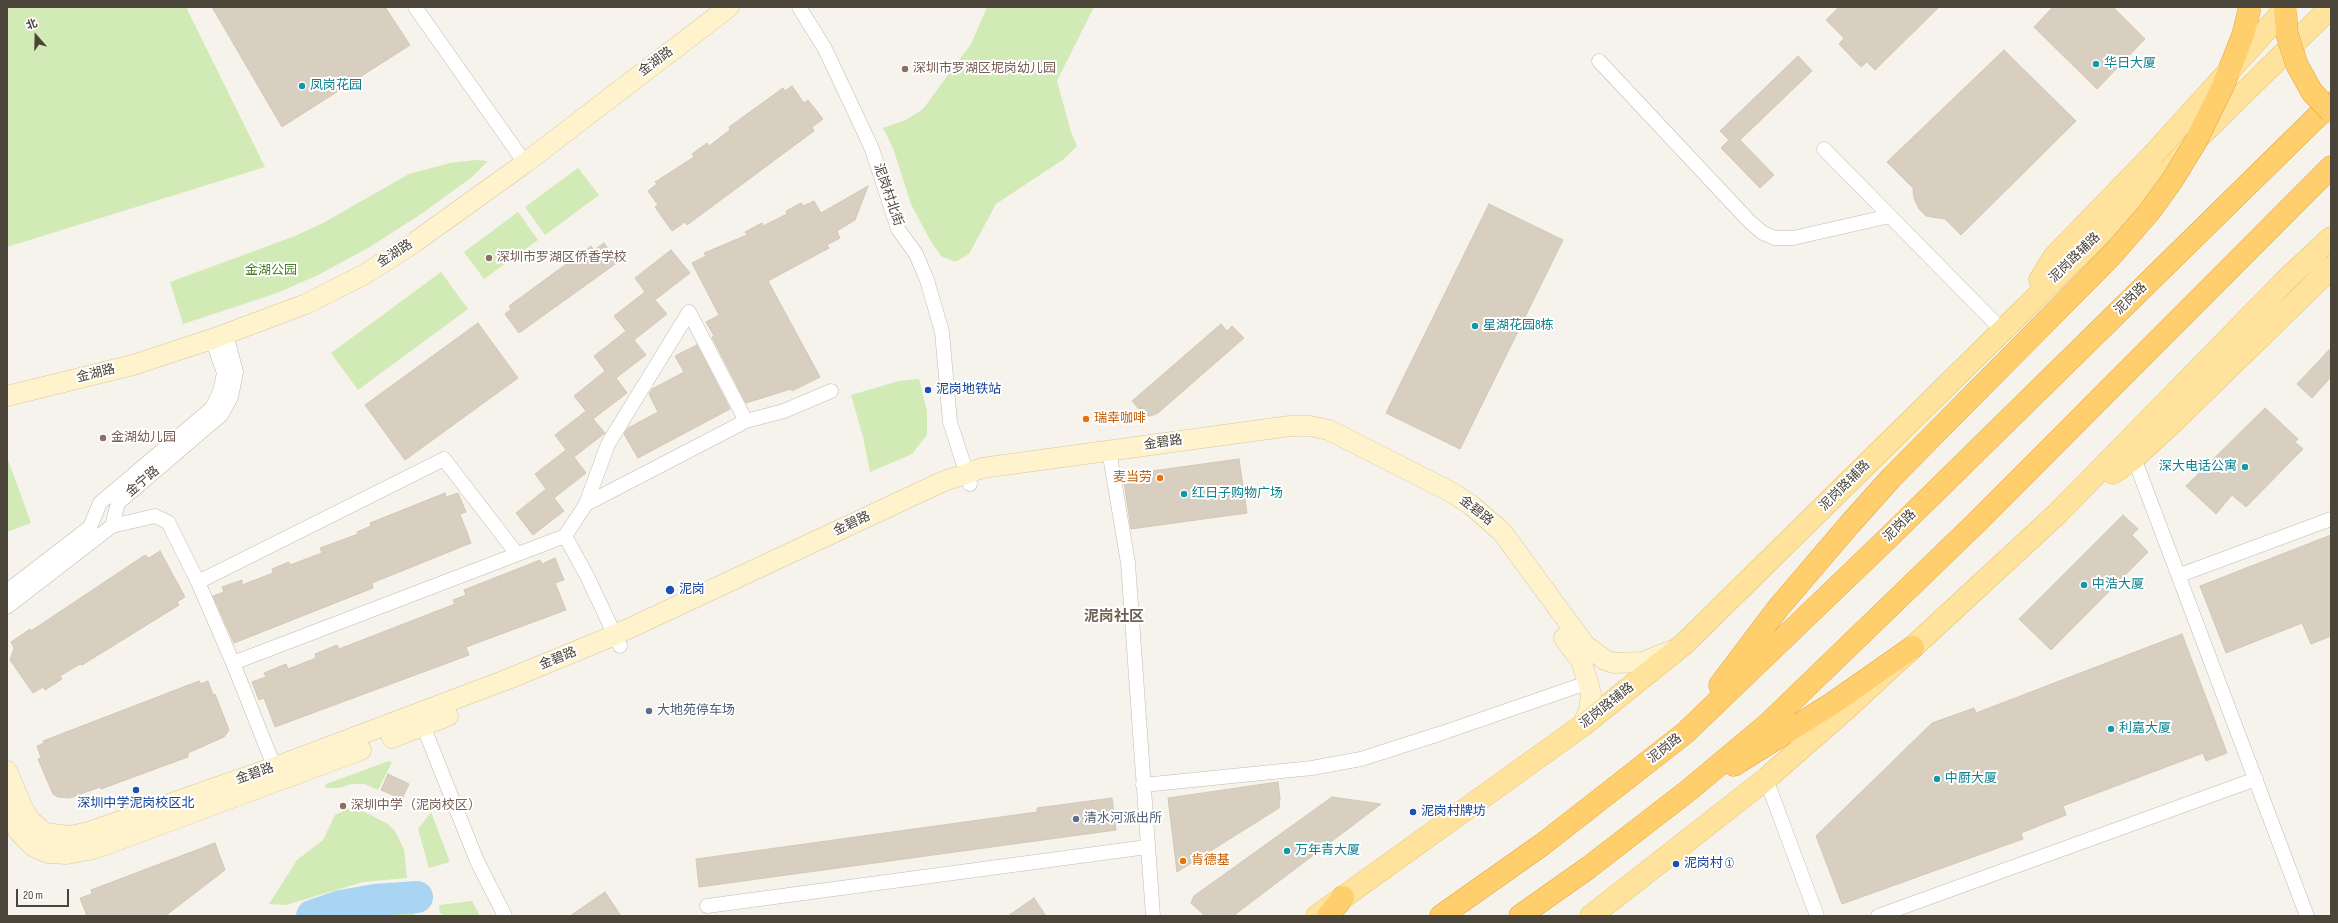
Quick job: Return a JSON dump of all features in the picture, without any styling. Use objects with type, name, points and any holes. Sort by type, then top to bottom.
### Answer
[{"type":"highway","points":[[1685,733],[1779,607],[1891,478],[2110,257],[2150,211],[2173,179],[2195,143],[2223,86],[2243,35],[2250,7]]},
{"type":"highway","points":[[2286,7],[2287,34],[2297,65],[2312,92],[2331,112]]},
{"type":"highway","name":"泥岗路","points":[[1441,916],[1543,844],[1685,733],[1888,538],[2331,104]]},
{"type":"highway","points":[[1520,916],[1588,868],[1689,790],[1769,723],[1836,660],[2312,188],[2331,167]]},
{"type":"highway","points":[[2312,188],[2331,173]]},
{"type":"highway","points":[[1689,790],[1759,751],[1914,647]]},
{"type":"highway","points":[[1328,916],[1344,897]]},
{"type":"main road","points":[[2019,313],[2054,257],[2153,155],[2286,7]]},
{"type":"main road","name":"泥岗路辅路","points":[[1317,916],[1583,726],[1684,644],[2331,7]]},
{"type":"main road","points":[[1591,916],[1766,779],[1914,647],[2057,514],[2286,280],[2331,238]]},
{"type":"main road","points":[[2057,514],[2134,458],[2331,268]]},
{"type":"street","points":[[415,7],[525,162]]},
{"type":"street","name":"金湖路","points":[[7,396],[134,365],[219,337],[306,304],[365,274],[415,242],[525,162],[729,7]]},
{"type":"street","name":"泥岗村北街","points":[[799,7],[825,49],[860,121],[872,149],[898,229],[916,254],[927,280],[942,332],[950,422],[968,479]]},
{"type":"street","points":[[1600,61],[1750,222],[1763,233],[1775,238],[1793,238],[1890,216]]},
{"type":"street","points":[[1824,149],[2002,330]]},
{"type":"street","points":[[233,663],[565,536],[586,504],[608,444],[689,312],[746,421]]},
{"type":"street","name":"金宁路","points":[[112,526],[118,503],[222,415],[231,397],[236,372],[219,337]]},
{"type":"street","name":"金宁路","points":[[7,591],[90,527],[100,503],[212,408],[220,392],[224,373],[219,337]]},
{"type":"street","points":[[586,504],[746,421],[784,411],[831,391]]},
{"type":"street","name":"金碧路","points":[[7,810],[19,832],[34,847],[48,853],[67,854],[94,849],[278,774],[618,641],[926,502],[968,479],[986,478],[1290,426],[1310,426],[1329,430],[1451,492],[1471,505],[1502,532],[1585,645],[1605,660],[1614,663],[1642,662],[1684,644]]},
{"type":"street","name":"金碧路","points":[[1110,456],[1266,439],[1303,437],[1334,444],[1446,502],[1464,513],[1494,539],[1581,661],[1586,672],[1591,694],[1589,709],[1583,726]]},
{"type":"street","points":[[1110,456],[1128,563],[1153,916]]},
{"type":"street","points":[[2134,458],[2180,575],[2307,916]]},
{"type":"street","points":[[198,582],[444,459],[517,554]]},
{"type":"street","points":[[7,607],[112,526],[154,516],[168,522],[198,582],[278,774]]},
{"type":"street","points":[[2180,575],[2331,519]]},
{"type":"street","points":[[565,536],[587,576],[618,641]]},
{"type":"street","points":[[1143,785],[1312,768],[1361,759],[1578,686]]},
{"type":"street","points":[[420,719],[477,861],[505,916]]},
{"type":"street","name":"金碧路","points":[[7,771],[24,811],[31,821],[45,832],[70,836],[278,774]]},
{"type":"street","points":[[1766,779],[1817,916]]},
{"type":"street","points":[[1878,916],[2256,779]]},
{"type":"street","points":[[707,906],[1147,847]]},
{"type":"green space","points":[[7,7],[186,7],[265,167],[7,247]]},
{"type":"green space","points":[[987,7],[1094,7],[1057,81],[1071,132],[1077,146],[1064,159],[996,204],[969,254],[955,262],[941,256],[930,240],[911,204],[893,148],[883,128],[906,120],[923,109],[971,44]]},
{"type":"green space","name":"金湖公园","points":[[475,160],[488,161],[472,177],[424,212],[370,247],[318,275],[277,293],[183,324],[170,282],[295,236],[323,223],[409,174],[450,163]]},
{"type":"green space","points":[[578,168],[599,195],[545,235],[525,207]]},
{"type":"green space","points":[[518,212],[538,240],[484,279],[464,252]]},
{"type":"green space","points":[[441,272],[468,309],[358,390],[331,353]]},
{"type":"green space","points":[[919,379],[927,411],[927,435],[912,454],[870,472],[863,437],[851,395],[899,381]]},
{"type":"green space","points":[[7,457],[31,523],[7,532]]},
{"type":"green space","points":[[389,761],[392,762],[378,790],[365,784],[351,784],[339,788],[325,788],[326,784]]},
{"type":"green space","points":[[350,808],[365,812],[388,824],[395,831],[404,849],[407,878],[363,882],[286,905],[269,904],[297,860],[323,840],[335,815]]},
{"type":"green space","points":[[431,812],[450,862],[429,868],[418,829]]},
{"type":"green space","points":[[472,901],[480,916],[444,916],[440,913],[439,905]]},
{"type":"green space","points":[[415,907],[415,916],[359,916],[388,911]]},
{"type":"building","name":"凤岗花园","points":[[212,7],[385,7],[410,45],[282,127]]},
{"type":"building","points":[[1839,7],[1939,7],[1875,70],[1867,62],[1861,67],[1839,44],[1844,38],[1826,20]]},
{"type":"building","name":"华日大厦","points":[[2053,7],[2113,7],[2145,39],[2097,89],[2034,27]]},
{"type":"building","points":[[2004,50],[2076,121],[1961,235],[1945,219],[1926,216],[1919,209],[1914,198],[1913,188],[1887,162]]},
{"type":"building","points":[[1798,56],[1812,71],[1740,140],[1774,175],[1760,188],[1721,148],[1729,140],[1720,131]]},
{"type":"building","points":[[792,86],[804,103],[808,100],[823,119],[812,127],[814,131],[687,225],[685,222],[672,231],[655,207],[658,205],[648,191],[657,184],[655,182],[694,157],[692,154],[707,143],[709,146],[730,130],[729,127],[783,88],[785,91]]},
{"type":"building","points":[[868,186],[855,220],[837,231],[840,238],[827,245],[829,248],[768,281],[820,377],[792,391],[791,389],[746,403],[712,337],[714,336],[706,322],[719,315],[692,263],[706,256],[704,253],[747,235],[745,232],[762,223],[763,226],[787,214],[786,211],[801,203],[803,206],[814,201],[821,213]]},
{"type":"building","name":"星湖花园8栋","points":[[1489,204],[1563,240],[1460,449],[1386,413]]},
{"type":"building","points":[[604,243],[618,262],[519,333],[505,314],[511,309],[509,306],[591,246],[594,250]]},
{"type":"building","points":[[671,250],[690,273],[655,300],[667,314],[634,340],[646,355],[616,378],[627,393],[593,419],[605,433],[574,457],[586,473],[554,498],[564,511],[533,535],[516,513],[546,489],[535,474],[566,450],[555,435],[586,411],[574,396],[605,371],[594,356],[626,331],[614,316],[645,292],[635,278]]},
{"type":"building","points":[[478,323],[518,378],[405,460],[365,405]]},
{"type":"building","points":[[1221,324],[1227,331],[1232,326],[1244,338],[1158,413],[1151,416],[1144,415],[1132,401]]},
{"type":"building","points":[[697,345],[730,409],[638,458],[624,434],[628,428],[658,412],[649,394],[652,389],[684,372],[675,356]]},
{"type":"building","points":[[2331,348],[2331,377],[2312,398],[2297,384]]},
{"type":"building","name":"深大电话公寓","points":[[2265,408],[2298,439],[2295,442],[2303,449],[2246,507],[2232,495],[2216,514],[2186,486]]},
{"type":"building","name":"红日子购物广场","points":[[1239,459],[1247,513],[1131,529],[1123,475]]},
{"type":"building","points":[[445,493],[446,497],[458,493],[466,512],[460,514],[471,543],[372,583],[373,588],[234,643],[213,596],[224,592],[222,587],[242,580],[242,585],[273,573],[272,569],[289,562],[290,565],[322,553],[320,548],[358,534],[357,532],[371,526],[370,523]]},
{"type":"building","name":"中浩大厦","points":[[2123,515],[2138,529],[2132,535],[2148,552],[2051,650],[2019,619]]},
{"type":"building","points":[[2331,535],[2331,636],[2311,644],[2302,623],[2226,653],[2200,586]]},
{"type":"building","points":[[160,551],[185,597],[177,602],[179,605],[82,665],[80,664],[60,676],[62,679],[45,690],[43,687],[33,693],[10,660],[14,648],[11,642],[30,629],[31,631],[145,555],[149,558]]},
{"type":"building","points":[[555,558],[564,580],[555,583],[566,610],[466,647],[469,655],[275,727],[264,698],[259,700],[252,682],[266,677],[264,673],[286,664],[288,669],[316,658],[315,654],[337,645],[339,649],[455,604],[453,600],[466,595],[464,590],[540,560],[542,564]]},
{"type":"building","points":[[2182,634],[2227,753],[2206,761],[2203,753],[2063,806],[2066,815],[2021,833],[2023,839],[1842,904],[1816,836],[1932,723],[1974,708],[1976,713]]},
{"type":"building","points":[[199,681],[201,684],[208,681],[213,695],[215,694],[229,730],[224,737],[188,753],[188,757],[101,789],[100,787],[70,798],[58,797],[53,794],[38,759],[41,758],[37,746],[44,743],[43,741]]},
{"type":"building","points":[[388,774],[409,784],[402,799],[381,790]]},
{"type":"building","points":[[1278,782],[1280,798],[1279,808],[1177,872],[1168,798]]},
{"type":"building","points":[[1332,797],[1381,804],[1233,916],[1205,916],[1191,903],[1194,896]]},
{"type":"building","points":[[1112,798],[1116,830],[699,887],[696,859],[1037,812],[1037,808]]},
{"type":"building","points":[[215,843],[225,870],[165,916],[87,916],[80,898],[92,894],[91,890]]},
{"type":"building","points":[[605,892],[621,916],[570,916]]},
{"type":"building","points":[[1034,898],[1046,916],[1008,916]]},
{"type":"waterway","points":[[312,916],[341,906],[375,900],[417,897]]},
{"type":"place","name":"华日大厦","points":[[2096,64]]},
{"type":"place","name":"深圳市罗湖区坭岗幼儿园","points":[[905,69]]},
{"type":"place","name":"凤岗花园","points":[[302,86]]},
{"type":"place","name":"深圳市罗湖区侨香学校","points":[[489,258]]},
{"type":"place","name":"星湖花园8栋","points":[[1475,326]]},
{"type":"place","name":"泥岗地铁站","points":[[928,390]]},
{"type":"place","name":"瑞幸咖啡","points":[[1086,419]]},
{"type":"place","name":"金湖幼儿园","points":[[103,438]]},
{"type":"place","name":"深大电话公寓","points":[[2245,467]]},
{"type":"place","name":"麦当劳","points":[[1160,478]]},
{"type":"place","name":"红日子购物广场","points":[[1184,494]]},
{"type":"place","name":"中浩大厦","points":[[2084,585]]},
{"type":"place","name":"泥岗","points":[[670,590]]},
{"type":"place","name":"大地苑停车场","points":[[649,711]]},
{"type":"place","name":"利嘉大厦","points":[[2111,729]]},
{"type":"place","name":"中厨大厦","points":[[1937,779]]},
{"type":"place","name":"深圳中学泥岗校区北","points":[[136,790]]},
{"type":"place","name":"深圳中学（泥岗校区）","points":[[343,806]]},
{"type":"place","name":"泥岗村牌坊","points":[[1413,812]]},
{"type":"place","name":"清水河派出所","points":[[1076,819]]},
{"type":"place","name":"万年青大厦","points":[[1287,851]]},
{"type":"place","name":"肯德基","points":[[1183,861]]},
{"type":"place","name":"泥岗村 ①","points":[[1676,864]]},
{"type":"district","name":"泥岗社区","points":[[1114,617]]}]
